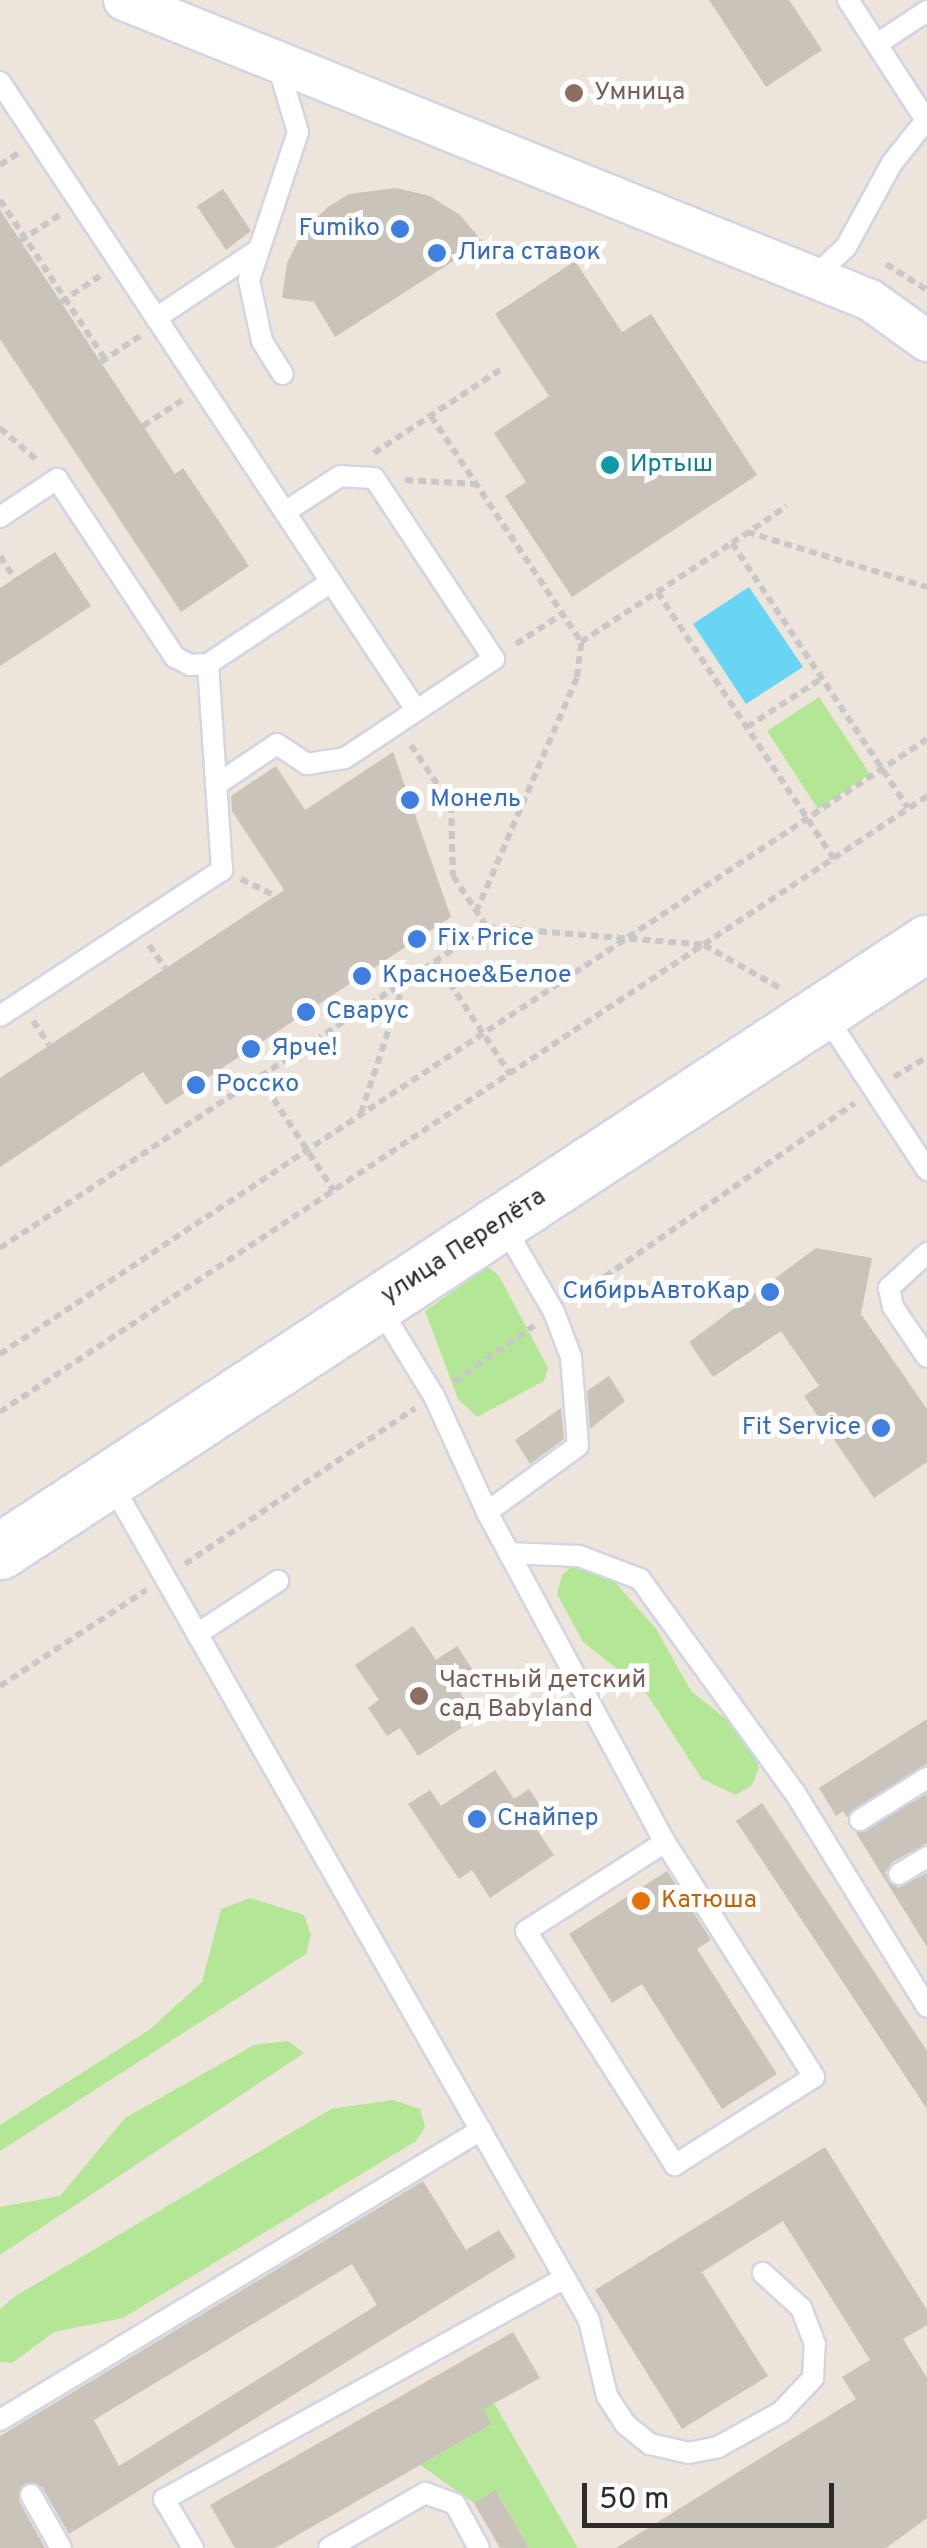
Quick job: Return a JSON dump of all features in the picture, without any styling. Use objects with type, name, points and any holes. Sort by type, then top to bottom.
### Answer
[{"type":"main road","name":"улица Перелёта","points":[[0,1551],[927,943]]},
{"type":"street","points":[[143,4],[277,62],[870,300],[927,341]]},
{"type":"lane","points":[[814,277],[846,247],[892,164],[926,119],[848,0]]},
{"type":"lane","points":[[876,44],[927,11]]},
{"type":"lane","points":[[277,62],[298,132],[258,250],[250,307],[283,374]]},
{"type":"lane","points":[[0,82],[416,710]]},
{"type":"lane","points":[[158,320],[258,250]]},
{"type":"lane","points":[[216,785],[277,744],[307,764],[345,758],[494,659],[374,478],[340,476],[285,512]]},
{"type":"lane","points":[[0,517],[57,479],[175,657],[208,664],[331,582]]},
{"type":"lane","points":[[0,1016],[222,870],[208,664]]},
{"type":"lane","points":[[822,1012],[927,1170]]},
{"type":"lane","points":[[487,1512],[578,1446],[570,1357],[554,1312],[502,1222]]},
{"type":"lane","points":[[927,1253],[889,1288],[893,1307],[927,1356]]},
{"type":"lane","points":[[377,1304],[434,1396],[487,1512],[665,1842],[814,2077],[675,2165],[526,1931],[665,1842]]},
{"type":"lane","points":[[109,1480],[589,2320],[607,2396],[625,2424],[650,2444],[688,2453],[718,2447],[781,2412],[814,2378],[815,2344],[801,2308],[763,2273]]},
{"type":"lane","points":[[509,1552],[579,1556],[640,1578],[795,1794],[927,2007]]},
{"type":"lane","points":[[197,1634],[278,1581]]},
{"type":"lane","points":[[860,1820],[927,1778]]},
{"type":"lane","points":[[899,1874],[927,1856]]},
{"type":"lane","points":[[0,2420],[480,2130]]},
{"type":"lane","points":[[193,2548],[164,2498],[565,2278]]},
{"type":"lane","points":[[329,2548],[426,2492],[456,2504],[479,2548]]},
{"type":"lane","points":[[31,2495],[61,2548]]},
{"type":"path","points":[[0,200],[103,360],[158,320]]},
{"type":"path","points":[[23,239],[80,202]]},
{"type":"path","points":[[63,300],[120,263]]},
{"type":"path","points":[[340,476],[500,370]]},
{"type":"path","points":[[143,426],[202,387]]},
{"type":"path","points":[[431,416],[581,642],[577,677],[476,912]]},
{"type":"path","points":[[0,428],[57,479]]},
{"type":"path","points":[[374,478],[476,484]]},
{"type":"path","points":[[581,642],[787,506]]},
{"type":"path","points":[[747,532],[927,587]]},
{"type":"path","points":[[732,542],[909,808]]},
{"type":"path","points":[[0,556],[15,578]]},
{"type":"path","points":[[657,592],[834,859]]},
{"type":"path","points":[[494,659],[562,614]]},
{"type":"path","points":[[747,728],[822,678]]},
{"type":"path","points":[[0,1354],[927,738]]},
{"type":"path","points":[[416,754],[451,805],[453,876],[486,927]]},
{"type":"path","points":[[0,1412],[927,796]]},
{"type":"path","points":[[222,870],[276,896]]},
{"type":"path","points":[[0,1248],[486,927],[704,946],[822,1012]]},
{"type":"path","points":[[435,961],[510,1074]]},
{"type":"path","points":[[361,1115],[404,981]]},
{"type":"path","points":[[259,1078],[334,1191]]},
{"type":"path","points":[[0,1686],[165,1578]]},
{"type":"green space","points":[[819,697],[870,774],[818,809],[767,731]]},
{"type":"green space","points":[[488,1267],[499,1276],[548,1368],[544,1381],[477,1417],[458,1399],[425,1311]]},
{"type":"green space","points":[[576,1563],[608,1574],[656,1629],[691,1691],[746,1735],[759,1768],[752,1785],[736,1795],[702,1779],[644,1690],[583,1642],[557,1594],[562,1575]]},
{"type":"green space","points":[[250,1898],[304,1915],[311,1935],[306,1954],[0,2151],[0,2125],[149,2030],[202,1982],[221,1909]]},
{"type":"green space","points":[[288,2041],[304,2053],[0,2255],[0,2207],[60,2196],[125,2118],[254,2045]]},
{"type":"green space","points":[[393,2100],[420,2109],[425,2127],[416,2141],[123,2318],[54,2332],[12,2363],[0,2362],[0,2309],[14,2297],[331,2109]]},
{"type":"green space","points":[[494,2403],[578,2548],[529,2548],[497,2491],[474,2503],[420,2465],[492,2424],[484,2409]]},
{"type":"water","points":[[749,587],[803,667],[746,704],[693,624]]},
{"type":"building","points":[[709,0],[789,0],[822,50],[766,87]]},
{"type":"building","points":[[396,188],[430,196],[460,215],[483,242],[335,337],[314,302],[282,298],[287,263],[303,231],[328,207],[349,194]]},
{"type":"building","points":[[223,189],[251,231],[226,250],[197,206]]},
{"type":"building","points":[[0,210],[175,474],[183,468],[249,566],[181,612],[0,339]]},
{"type":"building","points":[[575,261],[622,332],[651,314],[757,475],[572,597],[505,496],[526,482],[494,433],[549,396],[495,314]]},
{"type":"building","points":[[55,552],[91,606],[0,666],[0,588]]},
{"type":"building","points":[[393,752],[451,917],[166,1105],[143,1072],[0,1167],[0,1078],[284,890],[232,811],[231,796],[276,766],[305,810]]},
{"type":"building","points":[[816,1248],[872,1258],[861,1314],[927,1409],[927,1462],[874,1498],[804,1396],[819,1386],[781,1331],[713,1377],[689,1342]]},
{"type":"building","points":[[609,1376],[625,1401],[590,1429],[587,1391]]},
{"type":"building","points":[[561,1408],[564,1439],[530,1464],[515,1440]]},
{"type":"building","name":"Частный детский сад Babyland","points":[[413,1626],[436,1660],[457,1646],[478,1678],[459,1691],[477,1718],[418,1756],[400,1728],[387,1736],[368,1708],[379,1700],[355,1665]]},
{"type":"building","points":[[927,1719],[927,1764],[847,1817],[843,1811],[836,1816],[819,1788]]},
{"type":"building","points":[[495,1770],[514,1799],[529,1789],[551,1821],[537,1830],[554,1855],[490,1898],[472,1870],[459,1879],[408,1804],[430,1790],[441,1806]]},
{"type":"building","points":[[927,1794],[927,1843],[892,1862],[885,1873],[898,1888],[927,1873],[927,1947],[856,1833]]},
{"type":"building","points":[[762,1803],[927,2051],[927,2109],[736,1821]]},
{"type":"building","points":[[667,1871],[711,1940],[697,1949],[777,2074],[722,2109],[642,1984],[612,2003],[569,1934]]},
{"type":"building","points":[[825,2147],[927,2310],[927,2325],[903,2339],[927,2378],[927,2518],[886,2548],[616,2548],[856,2399],[842,2377],[870,2360],[783,2221],[702,2272],[768,2376],[682,2429],[595,2290]]},
{"type":"building","points":[[423,2181],[466,2250],[499,2230],[516,2257],[69,2534],[42,2487],[25,2483],[19,2501],[45,2548],[0,2548],[0,2436]],"holes":[[[352,2264],[377,2305],[119,2466],[94,2420]]]},
{"type":"building","points":[[513,2332],[540,2378],[484,2409],[492,2424],[275,2548],[235,2548],[210,2505]]},
{"type":"building","points":[[496,2490],[529,2548],[500,2548],[474,2503]]},
{"type":"place","name":"Умница","points":[[574,93]]},
{"type":"place","name":"Fumiko","points":[[400,229]]},
{"type":"place","name":"Лига ставок","points":[[437,253]]},
{"type":"place","name":"Иртыш","points":[[610,465]]},
{"type":"place","name":"Монель","points":[[410,800]]},
{"type":"place","name":"Fix Price","points":[[417,939]]},
{"type":"place","name":"Красное&Белое","points":[[362,976]]},
{"type":"place","name":"Сварус","points":[[306,1012]]},
{"type":"place","name":"Ярче!","points":[[251,1049]]},
{"type":"place","name":"Росско","points":[[196,1085]]},
{"type":"place","name":"СибирьАвтоКар","points":[[770,1292]]},
{"type":"place","name":"Fit Service","points":[[881,1428]]},
{"type":"place","name":"Частный детский сад Babyland","points":[[419,1696]]},
{"type":"place","name":"Снайпер","points":[[477,1819]]},
{"type":"place","name":"Катюша","points":[[641,1901]]}]
